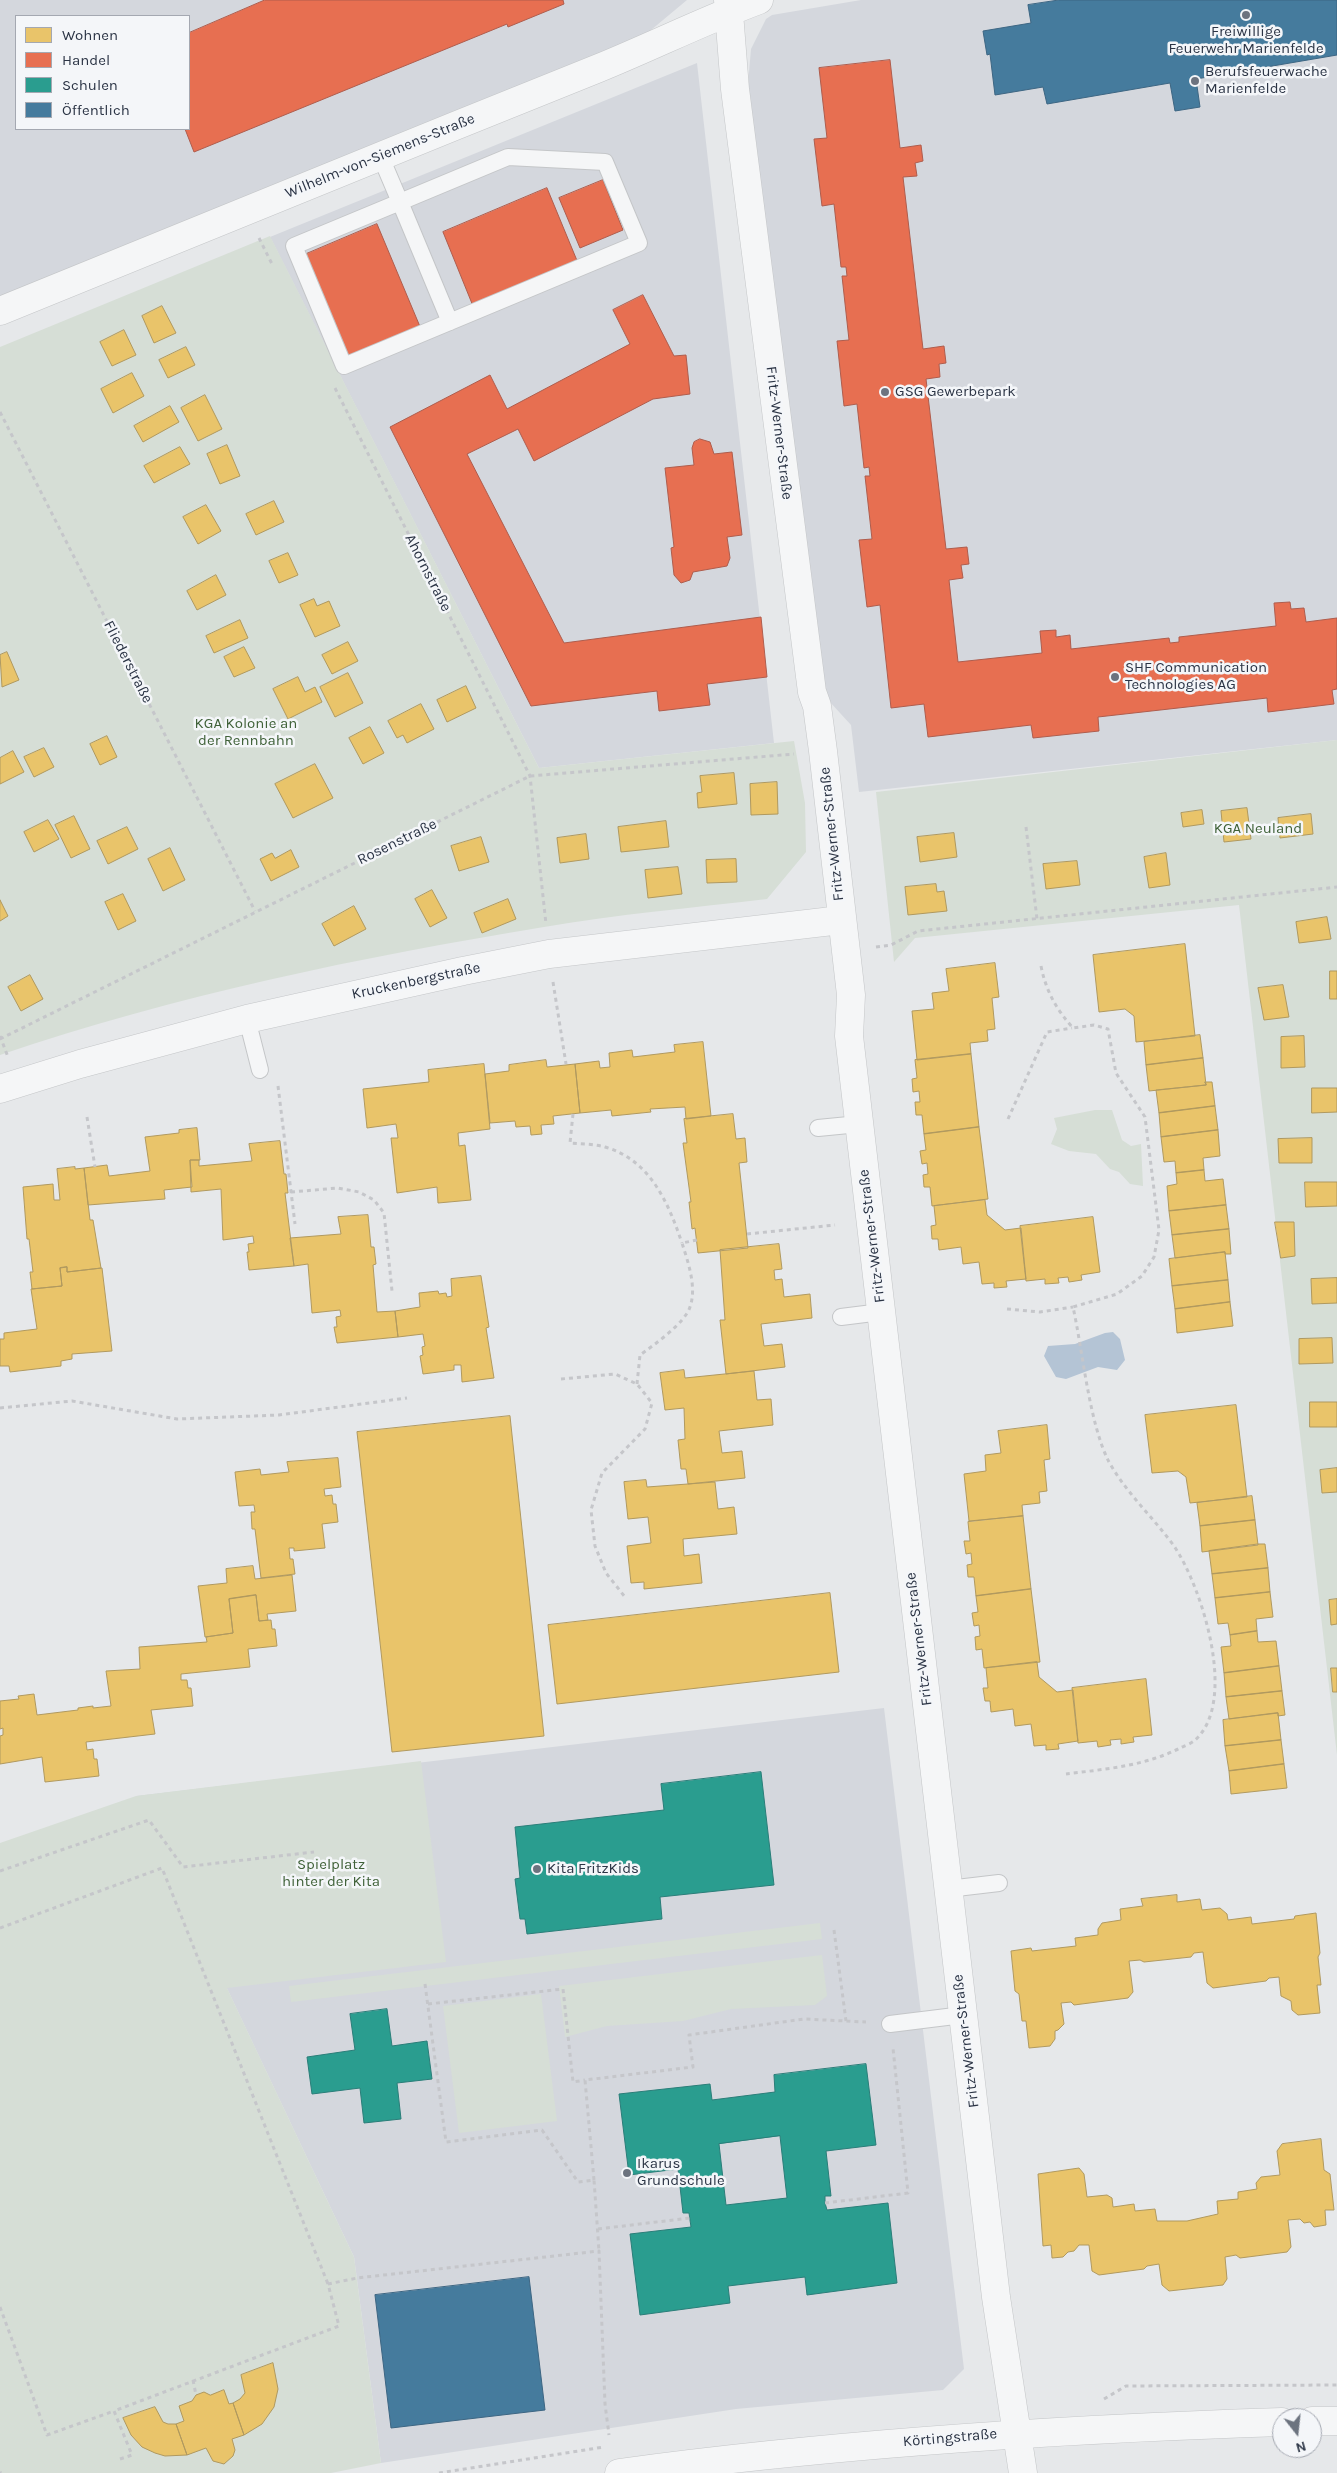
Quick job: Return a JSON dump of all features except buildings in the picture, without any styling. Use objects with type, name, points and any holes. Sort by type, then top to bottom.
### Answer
[{"type":"street","name":"Wilhelm-von-Siemens-Straße","points":[[0,311],[380,155],[650,48],[728,5],[759,0]]},
{"type":"street","name":"Fritz-Werner-Straße","points":[[728,5],[735,88],[812,692],[817,706],[823,751],[851,995],[849,1036],[996,2297],[1023,2473]]},
{"type":"street","name":"Kruckenbergstraße","points":[[0,1089],[80,1064],[247,1019],[463,971],[550,954],[841,920]]},
{"type":"street","points":[[1322,2421],[1337,2421]]},
{"type":"street","name":"Körtingstraße","points":[[619,2473],[811,2450],[1018,2433],[1272,2422]]},
{"type":"lane","points":[[380,155],[450,322]]},
{"type":"lane","points":[[508,158],[605,162],[639,243],[344,366],[294,246],[400,202],[508,158]]},
{"type":"lane","points":[[247,1019],[260,1070]]},
{"type":"lane","points":[[818,1128],[859,1124]]},
{"type":"lane","points":[[840,1317],[881,1312]]},
{"type":"lane","points":[[948,1889],[999,1883]]},
{"type":"lane","points":[[890,2024],[963,2015]]},
{"type":"path","points":[[246,210],[274,267]]},
{"type":"path","name":"Ahornstraße","points":[[332,383],[530,776],[550,954],[566,1064]]},
{"type":"path","name":"Fliederstraße","points":[[0,412],[255,911]]},
{"type":"path","name":"Rosenstraße","points":[[0,1038],[530,776],[823,751]]},
{"type":"path","points":[[1026,827],[1037,919]]},
{"type":"path","points":[[845,952],[891,945],[918,931],[1337,887]]},
{"type":"path","points":[[1041,966],[1046,989],[1061,1015],[1072,1028]]},
{"type":"path","points":[[1007,1309],[1040,1312],[1073,1307],[1117,1294],[1142,1276],[1154,1257],[1159,1230],[1145,1116],[1116,1073],[1108,1029],[1094,1026],[1047,1032],[1008,1118]]},
{"type":"path","points":[[0,1038],[7,1053]]},
{"type":"path","points":[[276,1079],[295,1224]]},
{"type":"path","points":[[573,1114],[570,1143],[605,1147],[631,1158],[655,1182],[674,1218],[692,1278],[690,1308],[670,1333],[640,1355],[637,1384]]},
{"type":"path","points":[[87,1116],[95,1167]]},
{"type":"path","points":[[291,1192],[338,1188],[359,1192],[374,1200],[384,1213],[392,1291]]},
{"type":"path","points":[[747,1234],[835,1225]]},
{"type":"path","points":[[682,1243],[697,1240]]},
{"type":"path","points":[[1066,1774],[1158,1759],[1194,1741],[1209,1721],[1215,1688],[1209,1632],[1197,1588],[1174,1547],[1125,1488],[1108,1460],[1098,1429],[1073,1307]]},
{"type":"path","points":[[561,1378],[615,1374],[637,1384],[652,1403],[645,1429],[602,1473],[591,1510],[595,1546],[606,1573],[625,1597]]},
{"type":"path","points":[[0,1408],[72,1401],[177,1419],[280,1415],[408,1398]]},
{"type":"path","points":[[0,1871],[150,1820],[183,1867],[314,1852]]},
{"type":"path","points":[[0,1928],[162,1868],[328,2284],[339,2326],[47,2435],[0,2308]]},
{"type":"path","points":[[834,1930],[846,2021]]},
{"type":"path","points":[[425,1984],[446,2142],[542,2130],[578,2182],[594,2180]]},
{"type":"path","points":[[428,2004],[563,1989],[573,2082],[693,2067],[689,2035],[804,2019],[890,2024],[908,2194],[826,2203]]},
{"type":"path","points":[[585,2080],[598,2229],[605,2404],[609,2435]]},
{"type":"path","points":[[598,2229],[690,2218]]},
{"type":"path","points":[[328,2284],[357,2278],[599,2251]]},
{"type":"path","points":[[193,2380],[196,2394]]},
{"type":"path","points":[[1100,2401],[1126,2386],[1337,2385]]},
{"type":"path","points":[[114,2411],[132,2455],[120,2459]]},
{"type":"shaded area","points":[[0,0],[687,0],[645,35],[0,299]]},
{"type":"shaded area","points":[[861,0],[1337,0],[1337,740],[859,792],[851,725],[819,690],[748,84],[751,49],[766,19],[772,15]]},
{"type":"shaded area","points":[[697,63],[774,743],[539,768],[270,237]]},
{"type":"shaded area","name":"Ikarus Grundschule","points":[[884,1708],[964,2369],[943,2390],[736,2409],[381,2463],[354,2257],[136,1796]]},
{"type":"green space","name":"KGA Kolonie an der Rennbahn","points":[[270,236],[539,768],[794,741],[805,803],[806,852],[767,899],[572,922],[338,965],[201,996],[134,1014],[0,1055],[0,347]]},
{"type":"green space","name":"KGA Neuland","points":[[1337,740],[1337,1755],[1239,905],[915,938],[894,962],[876,792]]},
{"type":"green space","points":[[1095,1110],[1112,1110],[1122,1140],[1131,1146],[1141,1144],[1143,1186],[1130,1184],[1119,1172],[1110,1169],[1096,1154],[1069,1151],[1051,1144],[1057,1129],[1054,1118]]},
{"type":"green space","name":"Spielplatz hinter der Kita","points":[[421,1761],[446,1962],[227,1988],[354,2257],[381,2463],[331,2473],[0,2473],[0,1843],[136,1796]]},
{"type":"green space","points":[[820,1923],[822,1939],[291,2002],[289,1986]]},
{"type":"green space","points":[[822,1955],[827,1996],[815,2005],[731,2009],[683,2021],[607,2026],[565,2037],[559,1986]]},
{"type":"green space","points":[[541,1994],[557,2121],[459,2133],[443,2006]]},
{"type":"water","points":[[1113,1332],[1120,1339],[1125,1360],[1117,1370],[1098,1367],[1066,1379],[1056,1377],[1044,1356],[1048,1346],[1075,1344]]},
{"type":"place","name":"Freiwillige Feuerwehr Marienfelde","points":[[1246,15]]},
{"type":"place","name":"Berufsfeuerwache Marienfelde","points":[[1195,81]]},
{"type":"place","name":"GSG Gewerbepark","points":[[885,392]]},
{"type":"place","name":"SHF Communication Technologies AG","points":[[1115,677]]},
{"type":"place","name":"Kita FritzKids","points":[[537,1869]]},
{"type":"place","name":"Ikarus Grundschule","points":[[627,2173]]}]
